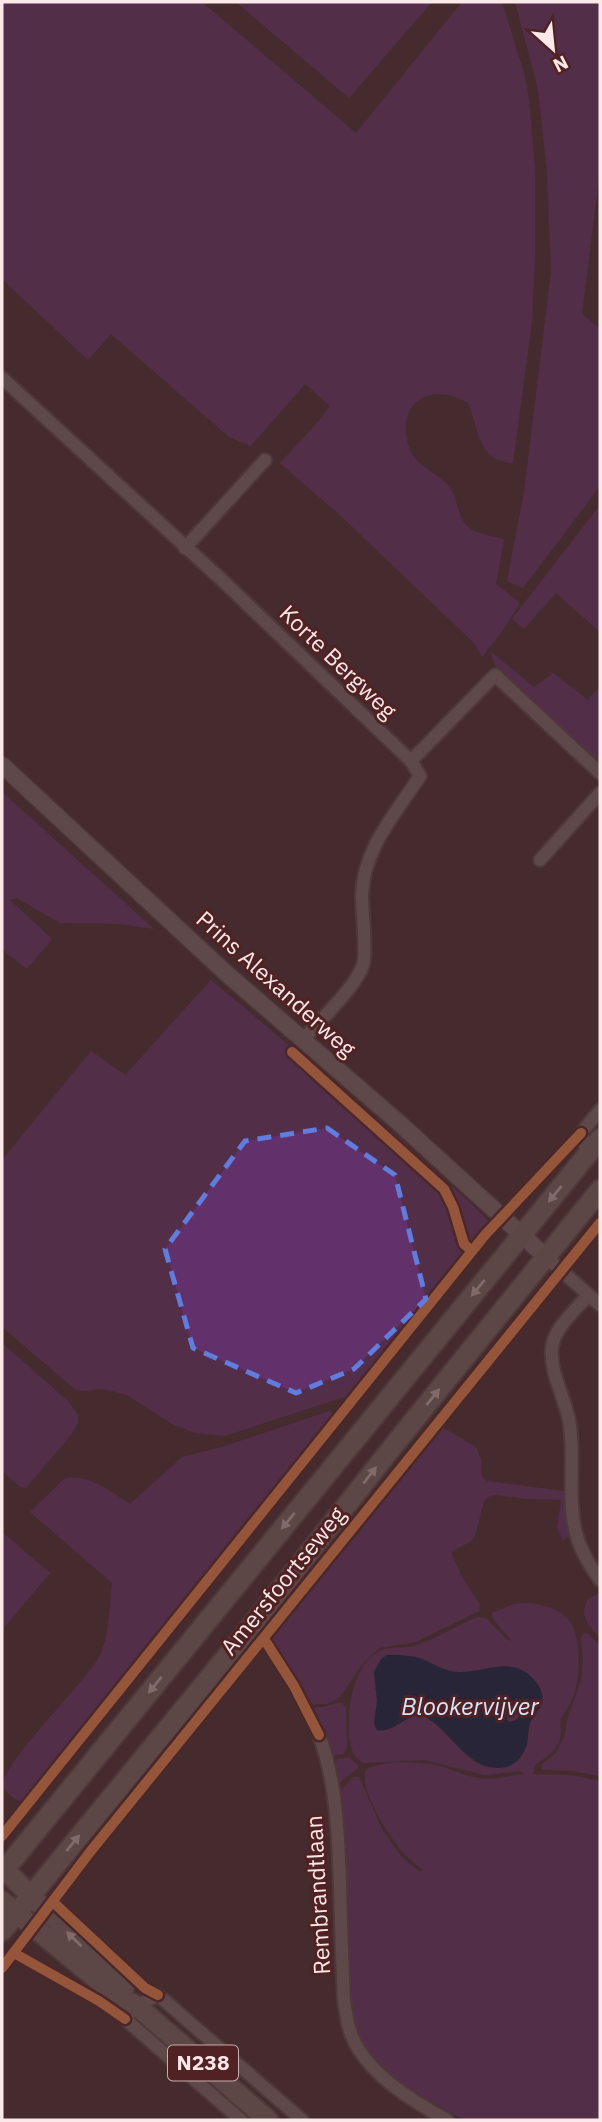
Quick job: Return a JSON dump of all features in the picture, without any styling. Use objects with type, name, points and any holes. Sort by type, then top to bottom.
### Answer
[{"type":"main road","name":"Amersfoortseweg","points":[[3,1870],[594,1146]]},
{"type":"main road","name":"Amersfoortseweg","points":[[2,1931],[9,1907],[30,1896],[250,1628],[600,1190]]},
{"type":"main road","name":"N238","points":[[3,1870],[129,1993],[137,2006]]},
{"type":"main road","name":"N238","points":[[9,1907],[116,1995],[137,2006],[268,2120]]},
{"type":"street","name":"Korte Bergweg","points":[[2,378],[223,581],[411,761]]},
{"type":"street","points":[[185,548],[265,460]]},
{"type":"street","points":[[303,1040],[352,984],[364,964],[362,893],[365,872],[373,847],[420,776],[411,761],[495,675],[600,773]]},
{"type":"street","name":"Prins Alexanderweg","points":[[2,765],[227,974],[398,1122],[546,1257]]},
{"type":"street","points":[[540,860],[600,793]]},
{"type":"street","name":"Amersfoortseweg","points":[[594,1146],[581,1133],[600,1110]]},
{"type":"street","points":[[546,1257],[600,1305]]},
{"type":"street","points":[[588,1296],[555,1333],[552,1349],[554,1368],[570,1425],[575,1532],[584,1554],[600,1580]]},
{"type":"street","name":"Rembrandtlaan","points":[[319,1735],[334,1790],[347,2022],[354,2042],[382,2076],[421,2106],[447,2120]]},
{"type":"street","points":[[241,2120],[125,2019],[137,2006],[158,1995],[302,2120]]},
{"type":"highlighted area","points":[[327,1128],[395,1175],[426,1299],[354,1369],[296,1393],[193,1348],[165,1249],[245,1141]]},
{"type":"shaded area","points":[[2,2],[202,2],[356,133],[462,2],[502,2],[524,73],[535,169],[532,321],[513,463],[492,457],[486,451],[468,403],[453,396],[426,396],[410,411],[406,423],[406,437],[411,452],[450,488],[464,523],[475,531],[504,539],[496,584],[520,603],[482,657],[475,644],[342,517],[280,463],[330,406],[305,384],[251,446],[229,437],[111,334],[88,360],[2,279]]},
{"type":"shaded area","points":[[236,2],[432,2],[349,98]]},
{"type":"shaded area","points":[[515,2],[600,2],[600,170],[582,314],[600,329],[600,486],[523,588],[507,581],[524,492],[551,272],[547,173],[538,89]]},
{"type":"shaded area","points":[[600,505],[600,632],[556,593],[524,629],[512,619]]},
{"type":"shaded area","points":[[490,651],[534,687],[553,673],[588,700],[600,686],[600,769],[497,670]]},
{"type":"shaded area","points":[[2,792],[154,929],[119,924],[60,923],[17,898],[10,900],[52,939],[27,969],[2,949]]},
{"type":"shaded area","points":[[211,980],[400,1138],[488,1220],[472,1259],[360,1392],[225,1436],[195,1433],[172,1424],[127,1395],[100,1389],[76,1390],[2,1327],[2,1160],[91,1051],[125,1075]]},
{"type":"shaded area","points":[[2,1343],[68,1401],[78,1415],[78,1423],[71,1435],[26,1488],[20,1487],[2,1471]]},
{"type":"shaded area","points":[[329,1411],[341,1417],[86,1731],[23,1803],[8,1794],[3,1786],[15,1760],[91,1669],[103,1649],[112,1583],[30,1512],[64,1479],[72,1478],[81,1478],[99,1485],[130,1504],[182,1457],[222,1447]]},
{"type":"shaded area","points":[[442,1427],[476,1447],[481,1459],[482,1476],[487,1481],[564,1491],[569,1536],[563,1540],[557,1528],[561,1500],[495,1495],[488,1497],[484,1501],[475,1536],[470,1542],[451,1552],[461,1575],[480,1605],[479,1611],[416,1642],[379,1648],[361,1666],[339,1698],[326,1704],[311,1704],[296,1676],[271,1640]]},
{"type":"shaded area","points":[[2,1532],[50,1573],[2,1630]]},
{"type":"shaded area","points":[[600,1593],[600,1638],[586,1620],[584,1610],[588,1599]]},
{"type":"shaded area","points":[[514,1604],[542,1605],[563,1614],[572,1626],[578,1647],[577,1683],[560,1722],[560,1738],[552,1752],[535,1765],[533,1774],[570,1775],[600,1781],[600,2120],[465,2120],[416,2094],[387,2072],[364,2045],[354,2020],[349,1986],[346,1842],[340,1791],[353,1777],[359,1777],[383,1831],[402,1857],[420,1872],[423,1870],[396,1844],[376,1812],[366,1788],[366,1770],[390,1763],[420,1763],[489,1779],[522,1774],[523,1771],[485,1775],[424,1760],[363,1763],[352,1751],[349,1736],[350,1704],[360,1671],[373,1655],[382,1650],[422,1643],[478,1617],[486,1618],[506,1639],[512,1641],[493,1619],[492,1613]],"holes":[[[387,1655],[416,1657],[456,1672],[506,1668],[530,1676],[535,1715],[530,1722],[527,1744],[519,1760],[496,1768],[483,1766],[473,1761],[429,1719],[419,1714],[388,1729],[377,1730],[374,1724],[377,1701],[374,1672]]]},
{"type":"shaded area","points":[[584,1633],[600,1645],[600,1776],[542,1768],[542,1764],[555,1754],[564,1738],[567,1720],[581,1681],[581,1638]]},
{"type":"shaded area","points":[[520,1699],[528,1703],[528,1708],[513,1722],[509,1722],[507,1707]]},
{"type":"shaded area","points":[[340,1702],[346,1707],[347,1747],[344,1754],[333,1756],[313,1708]]},
{"type":"shaded area","points":[[349,1757],[358,1768],[339,1783],[335,1763],[338,1759]]},
{"type":"water","name":"Blookervijver","points":[[387,1655],[419,1658],[454,1672],[502,1666],[527,1673],[538,1685],[542,1704],[530,1723],[527,1744],[522,1755],[514,1763],[504,1767],[491,1767],[480,1763],[471,1758],[438,1726],[419,1714],[388,1729],[377,1730],[374,1724],[377,1701],[374,1672],[381,1659]],"holes":[[[520,1699],[528,1703],[528,1708],[516,1720],[509,1722],[506,1714],[509,1704]]]},
{"type":"cycle path","points":[[292,1052],[444,1189],[453,1207],[464,1244],[472,1251]]},
{"type":"cycle path","points":[[2,1836],[485,1235],[581,1133]]},
{"type":"cycle path","points":[[2,1968],[90,1852],[600,1223]]},
{"type":"cycle path","points":[[264,1639],[294,1686],[319,1735]]},
{"type":"cycle path","points":[[53,1902],[145,1988],[158,1995]]},
{"type":"cycle path","points":[[14,1953],[99,2001],[125,2019]]}]
